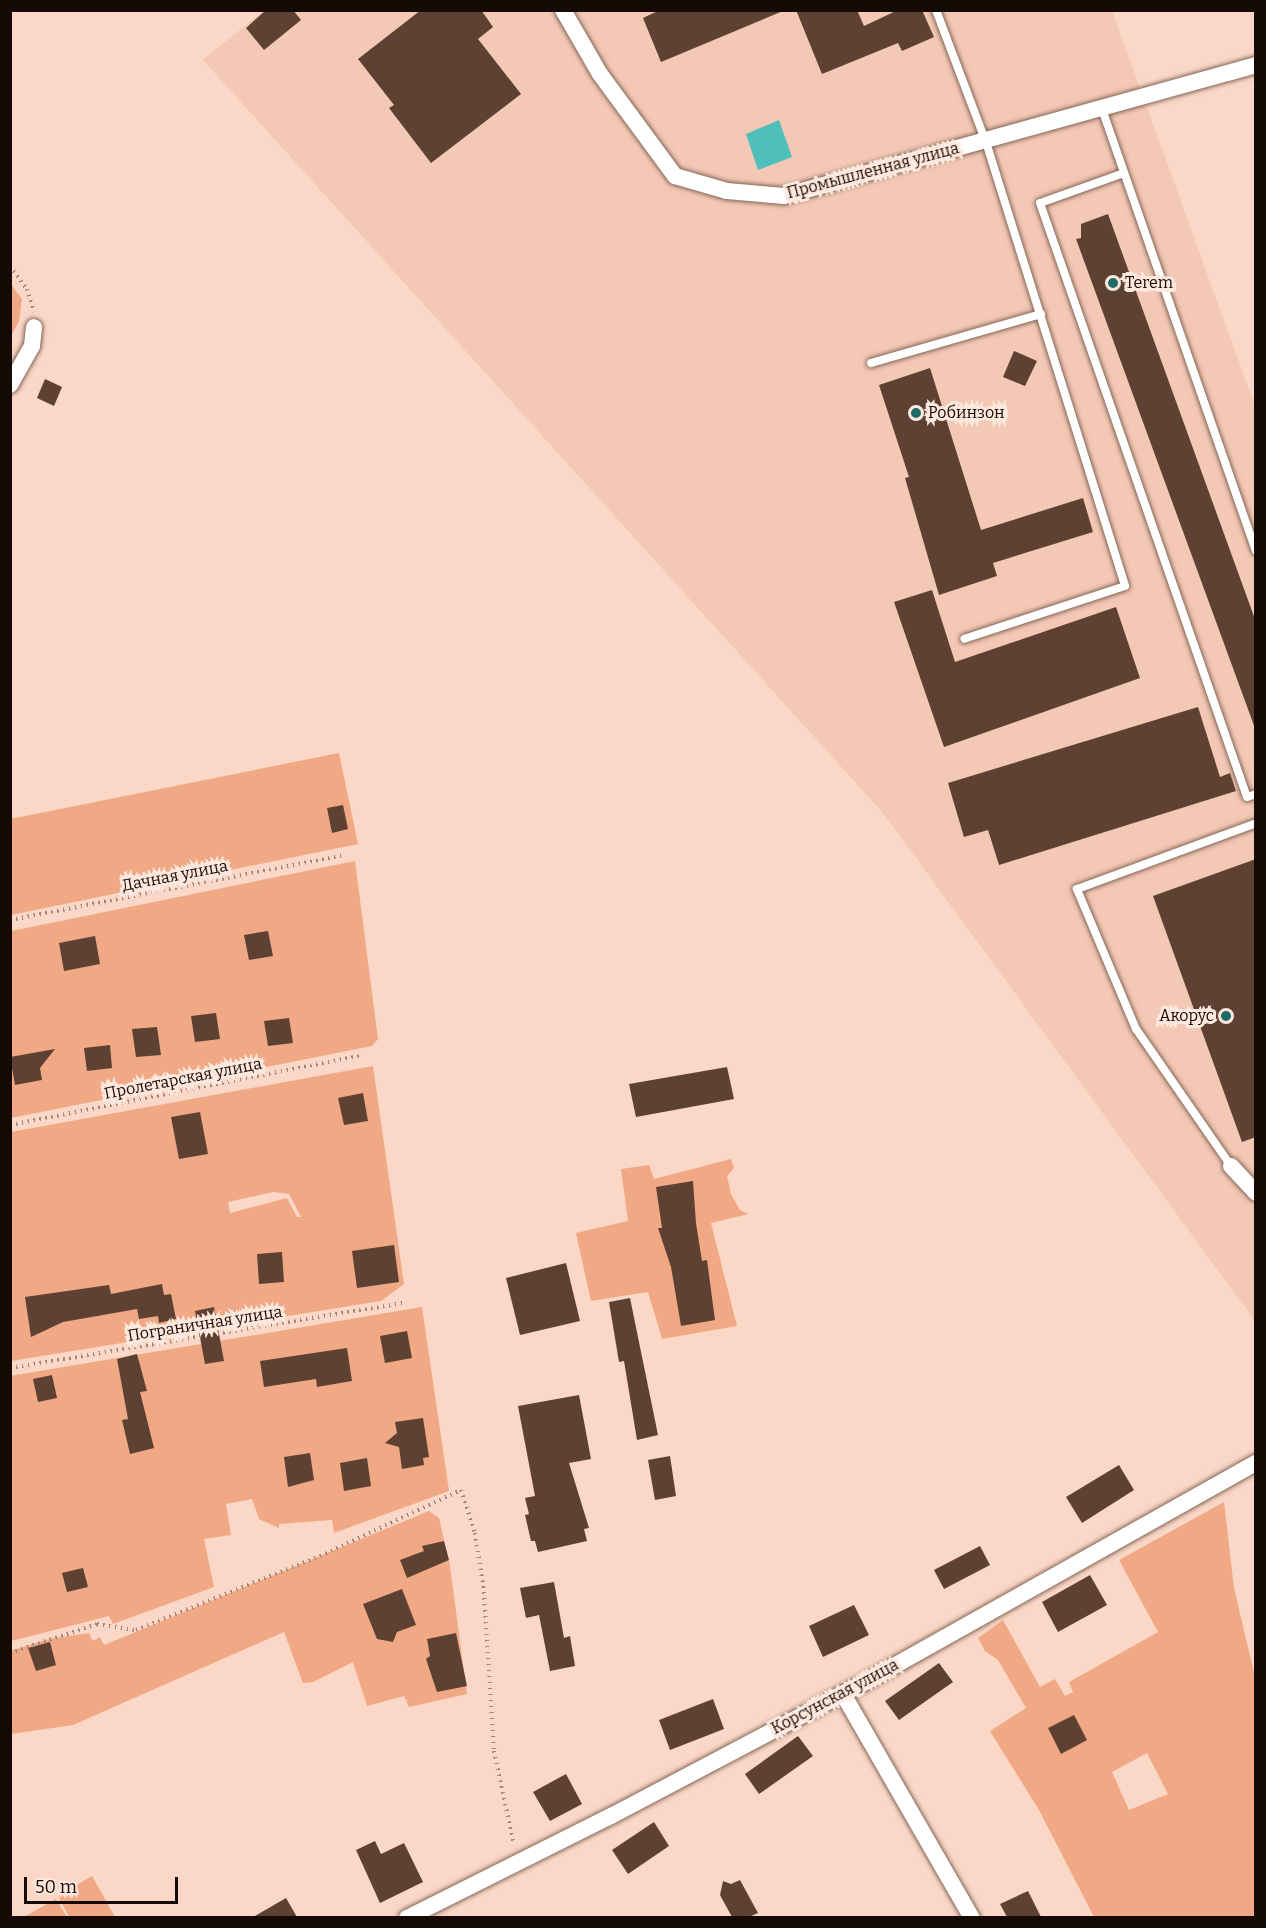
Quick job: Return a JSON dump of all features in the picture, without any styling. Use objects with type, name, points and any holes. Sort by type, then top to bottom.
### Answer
[{"type":"street","name":"Промышленная улица","points":[[563,10],[600,74],[675,176],[727,191],[784,196],[1102,110],[1256,64]]},
{"type":"street","points":[[10,385],[32,346],[34,327]]},
{"type":"street","points":[[1231,1166],[1256,1193]]},
{"type":"street","name":"Корсунская улица","points":[[407,1917],[518,1863],[843,1694],[1256,1463]]},
{"type":"street","points":[[843,1694],[972,1917]]},
{"type":"lane","points":[[936,10],[986,142],[1125,586],[964,639]]},
{"type":"lane","points":[[1102,110],[1256,551]]},
{"type":"lane","points":[[1124,173],[1040,203],[1246,797],[1256,794]]},
{"type":"lane","points":[[871,363],[1041,314]]},
{"type":"lane","points":[[1231,1166],[1136,1029],[1077,889],[1256,823]]},
{"type":"path","points":[[10,266],[34,308],[34,327]]},
{"type":"path","name":"Дачная улица","points":[[10,920],[344,855]]},
{"type":"path","name":"Пролетарская улица","points":[[10,1125],[360,1056]]},
{"type":"path","name":"Пограничная улица","points":[[10,1368],[403,1303]]},
{"type":"path","points":[[10,1653],[97,1624],[136,1630],[320,1556],[461,1490],[475,1533],[484,1592],[494,1751],[518,1863]]},
{"type":"shaded area","points":[[263,11],[1112,11],[1255,406],[1255,1321],[883,813],[203,60]]},
{"type":"shaded area","points":[[11,284],[22,299],[19,321],[11,336]]},
{"type":"shaded area","points":[[339,753],[358,844],[11,915],[10,819]]},
{"type":"shaded area","points":[[355,861],[378,1039],[372,1046],[11,1118],[11,931]]},
{"type":"shaded area","points":[[373,1066],[404,1284],[381,1301],[11,1361],[11,1132]],"holes":[[[273,1192],[289,1194],[301,1217],[297,1217],[287,1198],[230,1213],[228,1202]]]},
{"type":"shaded area","points":[[731,1159],[734,1168],[727,1176],[731,1194],[740,1210],[748,1214],[711,1223],[737,1326],[662,1339],[648,1292],[591,1301],[576,1233],[628,1221],[621,1169],[649,1165],[654,1179]]},
{"type":"shaded area","points":[[422,1307],[449,1491],[334,1533],[332,1520],[279,1524],[279,1528],[259,1519],[252,1499],[226,1504],[231,1535],[204,1539],[214,1587],[113,1624],[109,1616],[11,1641],[10,1376]]},
{"type":"shaded area","points":[[1224,1502],[1234,1588],[1255,1677],[1255,1917],[1094,1917],[1039,1810],[990,1731],[1026,1708],[998,1660],[985,1651],[978,1638],[1003,1620],[1040,1687],[1055,1679],[1065,1696],[1073,1692],[1069,1682],[1158,1632],[1119,1560]],"holes":[[[1147,1753],[1168,1794],[1129,1810],[1112,1772]]]},
{"type":"shaded area","points":[[429,1511],[439,1518],[450,1566],[467,1694],[409,1707],[404,1696],[367,1706],[353,1662],[313,1682],[303,1683],[284,1632],[73,1725],[11,1734],[10,1651],[49,1639],[89,1633],[93,1641],[100,1637],[104,1645]]},
{"type":"shaded area","points":[[92,1876],[115,1917],[69,1917],[58,1896]]},
{"type":"shaded area","points":[[56,1899],[67,1917],[24,1917]]},
{"type":"water","points":[[779,120],[792,157],[758,170],[746,134]]},
{"type":"building","points":[[266,10],[293,10],[301,20],[264,50],[246,28]]},
{"type":"building","points":[[421,10],[481,10],[493,27],[478,39],[521,94],[431,163],[389,108],[394,105],[358,59]]},
{"type":"building","points":[[660,10],[783,11],[661,62],[643,18]]},
{"type":"building","points":[[796,10],[857,10],[864,26],[898,10],[922,10],[934,37],[902,51],[898,43],[822,74]]},
{"type":"building","points":[[1108,214],[1256,622],[1256,731],[1076,239],[1081,238],[1081,224]]},
{"type":"building","points":[[1014,351],[1037,361],[1025,386],[1003,377]]},
{"type":"building","points":[[930,368],[981,530],[1083,498],[1093,532],[993,563],[997,576],[939,595],[905,478],[909,477],[879,385]]},
{"type":"building","points":[[45,379],[62,387],[54,406],[37,398]]},
{"type":"building","points":[[932,590],[955,662],[1116,607],[1140,678],[944,747],[894,602]]},
{"type":"building","points":[[1198,707],[1220,777],[1230,773],[1236,791],[999,865],[988,830],[964,837],[948,783]]},
{"type":"building","points":[[343,805],[348,829],[332,833],[327,808]]},
{"type":"building","name":"Акорус","points":[[1256,859],[1256,1137],[1242,1142],[1153,896]]},
{"type":"building","points":[[268,931],[273,956],[249,960],[244,935]]},
{"type":"building","points":[[95,936],[100,964],[64,971],[59,943]]},
{"type":"building","points":[[216,1013],[220,1039],[195,1042],[191,1016]]},
{"type":"building","points":[[289,1018],[293,1043],[268,1046],[264,1021]]},
{"type":"building","points":[[157,1027],[161,1055],[136,1057],[132,1029]]},
{"type":"building","points":[[110,1045],[112,1068],[87,1071],[84,1048]]},
{"type":"building","points":[[55,1049],[40,1068],[42,1080],[15,1085],[10,1057]]},
{"type":"building","points":[[727,1067],[734,1099],[636,1117],[629,1084]]},
{"type":"building","points":[[363,1093],[368,1121],[344,1125],[338,1098]]},
{"type":"building","points":[[200,1112],[208,1154],[179,1159],[171,1117]]},
{"type":"building","points":[[693,1181],[702,1261],[707,1260],[715,1320],[681,1326],[671,1267],[658,1228],[662,1228],[656,1187]]},
{"type":"building","points":[[394,1245],[399,1282],[357,1288],[352,1251]]},
{"type":"building","points":[[282,1252],[284,1282],[259,1284],[257,1254]]},
{"type":"building","points":[[566,1263],[580,1321],[520,1335],[506,1278]]},
{"type":"building","points":[[162,1284],[164,1295],[171,1294],[176,1319],[159,1323],[158,1316],[139,1319],[137,1309],[63,1322],[31,1337],[25,1297],[109,1285],[111,1294]]},
{"type":"building","points":[[630,1298],[658,1435],[637,1440],[624,1361],[619,1362],[609,1302]]},
{"type":"building","points":[[214,1307],[224,1361],[205,1364],[195,1311]]},
{"type":"building","points":[[407,1331],[412,1358],[385,1363],[380,1336]]},
{"type":"building","points":[[347,1348],[352,1381],[317,1387],[316,1379],[264,1387],[260,1361]]},
{"type":"building","points":[[137,1354],[147,1391],[140,1392],[154,1448],[130,1454],[122,1420],[128,1419],[117,1359]]},
{"type":"building","points":[[52,1375],[57,1398],[38,1402],[33,1379]]},
{"type":"building","points":[[579,1395],[591,1459],[569,1463],[589,1528],[584,1529],[587,1541],[538,1552],[535,1541],[531,1541],[525,1515],[529,1514],[525,1498],[535,1496],[518,1406]]},
{"type":"building","points":[[423,1418],[429,1457],[423,1458],[424,1465],[402,1469],[399,1447],[385,1443],[397,1433],[395,1422]]},
{"type":"building","points":[[310,1453],[314,1480],[288,1487],[284,1457]]},
{"type":"building","points":[[670,1456],[676,1496],[655,1500],[648,1460]]},
{"type":"building","points":[[367,1458],[371,1486],[344,1491],[340,1463]]},
{"type":"building","points":[[1119,1465],[1134,1490],[1082,1523],[1066,1497]]},
{"type":"building","points":[[444,1541],[449,1560],[407,1578],[400,1560],[424,1551],[422,1546]]},
{"type":"building","points":[[980,1546],[990,1565],[944,1589],[934,1570]]},
{"type":"building","points":[[83,1568],[88,1587],[67,1592],[62,1573]]},
{"type":"building","points":[[1090,1575],[1107,1605],[1058,1632],[1042,1602]]},
{"type":"building","points":[[554,1582],[564,1638],[570,1636],[575,1666],[550,1671],[539,1615],[526,1618],[520,1588]]},
{"type":"building","points":[[402,1589],[416,1625],[397,1632],[393,1642],[377,1639],[363,1604]]},
{"type":"building","points":[[854,1605],[869,1635],[823,1657],[809,1626]]},
{"type":"building","points":[[456,1633],[467,1686],[437,1692],[426,1659],[430,1656],[427,1639]]},
{"type":"building","points":[[50,1642],[56,1665],[36,1671],[28,1648]]},
{"type":"building","points":[[939,1663],[953,1682],[899,1720],[885,1701]]},
{"type":"building","points":[[713,1699],[724,1729],[670,1750],[659,1720]]},
{"type":"building","points":[[1074,1715],[1087,1740],[1061,1754],[1048,1728]]},
{"type":"building","points":[[798,1736],[813,1756],[759,1794],[745,1774]]},
{"type":"building","points":[[566,1774],[582,1804],[550,1821],[533,1792]]},
{"type":"building","points":[[654,1822],[669,1846],[628,1874],[612,1850]]},
{"type":"building","points":[[375,1841],[381,1854],[404,1843],[423,1882],[380,1903],[356,1850]]},
{"type":"building","points":[[740,1880],[758,1913],[749,1917],[732,1917],[720,1895],[723,1881],[731,1884]]},
{"type":"building","points":[[1028,1891],[1041,1917],[1007,1917],[1000,1904]]},
{"type":"building","points":[[286,1898],[297,1917],[253,1917]]},
{"type":"place","name":"Terem","points":[[1113,283]]},
{"type":"place","name":"Робинзон","points":[[916,413]]},
{"type":"place","name":"Акорус","points":[[1226,1016]]}]
